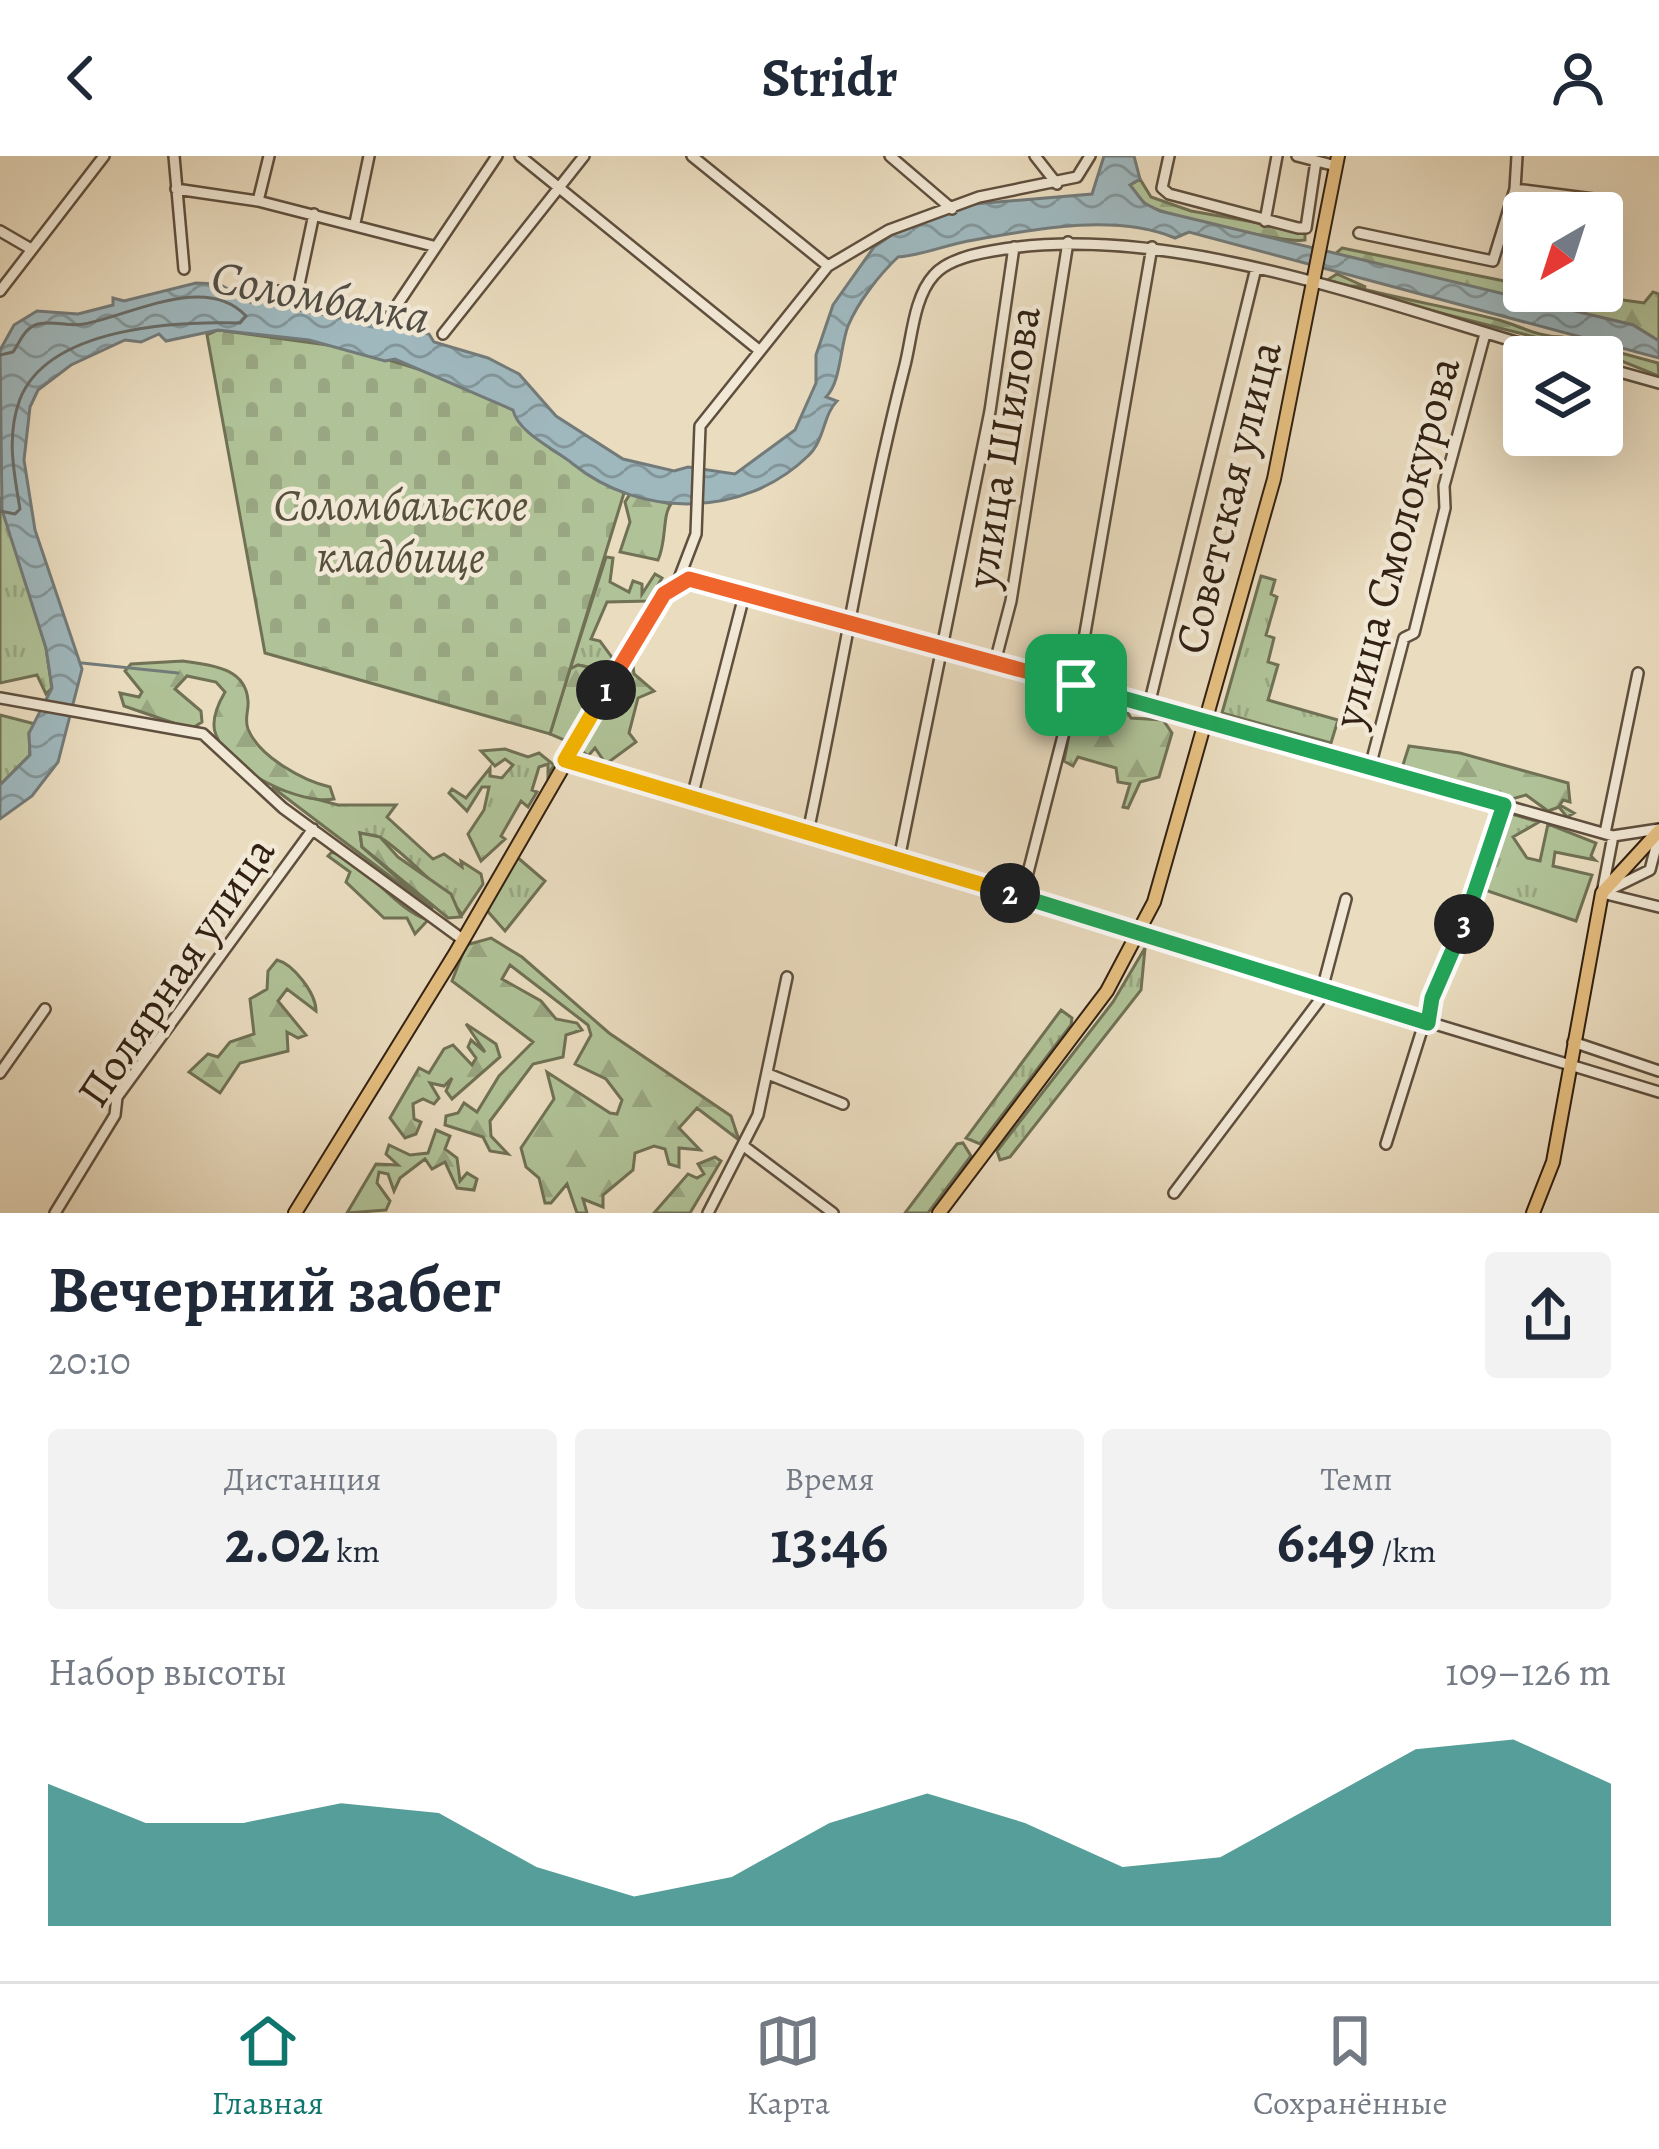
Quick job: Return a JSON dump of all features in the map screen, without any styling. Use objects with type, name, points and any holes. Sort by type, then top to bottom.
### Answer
[{"type":"main road","name":"Советская улица","points":[[940,1213],[1098,1004],[1141,932],[1160,885],[1263,524],[1316,283],[1337,161]]},
{"type":"main road","points":[[296,1213],[664,594],[677,581],[700,580],[1208,721]]},
{"type":"main road","points":[[1533,1213],[1553,1162],[1602,893],[1659,832]]},
{"type":"street","points":[[0,291],[104,156]]},
{"type":"street","points":[[174,156],[184,269]]},
{"type":"street","points":[[258,201],[268,156]]},
{"type":"street","points":[[355,224],[369,156]]},
{"type":"street","points":[[389,317],[497,156]]},
{"type":"street","points":[[520,156],[760,351]]},
{"type":"street","points":[[442,334],[584,156]]},
{"type":"street","points":[[692,156],[828,266]]},
{"type":"street","points":[[890,156],[952,208]]},
{"type":"street","points":[[1035,156],[1057,184]]},
{"type":"street","points":[[677,581],[697,524],[704,417],[828,266],[889,230],[979,197],[1077,177],[1090,156]]},
{"type":"street","points":[[1169,156],[1162,188],[1168,194],[1306,228],[1316,161]]},
{"type":"street","points":[[1265,221],[1277,156]]},
{"type":"street","points":[[1297,156],[1337,161]]},
{"type":"street","points":[[1359,233],[1493,261],[1515,189],[1516,156]]},
{"type":"street","points":[[176,189],[258,201],[433,246]]},
{"type":"street","points":[[1515,189],[1538,192]]},
{"type":"street","points":[[261,288],[301,295],[314,214]]},
{"type":"street","points":[[0,231],[31,249]]},
{"type":"street","points":[[808,832],[884,445],[931,278],[974,254],[1014,247],[1068,242],[1152,247],[1316,283],[1503,339]]},
{"type":"street","name":"улица Шилова","points":[[995,662],[1019,554],[1068,242]]},
{"type":"street","points":[[899,859],[990,411],[1014,247]]},
{"type":"street","points":[[1022,896],[1076,685],[1152,247]]},
{"type":"street","points":[[1149,705],[1256,268]]},
{"type":"street","name":"улица Смолокурова","points":[[1370,767],[1404,638],[1414,633],[1443,517],[1444,486],[1485,334]]},
{"type":"street","points":[[1623,373],[1659,383]]},
{"type":"street","points":[[692,797],[745,592]]},
{"type":"street","points":[[1638,673],[1602,893],[1659,908]]},
{"type":"street","points":[[0,698],[203,734],[313,829],[462,939]]},
{"type":"street","points":[[1208,721],[1609,835],[1659,832]]},
{"type":"street","points":[[565,760],[1659,1092]]},
{"type":"street","points":[[1385,1144],[1428,1023],[1432,998],[1478,894],[1504,805]]},
{"type":"street","name":"Полярная улица","points":[[55,1213],[115,1115],[117,1097],[313,829]]},
{"type":"street","points":[[1174,1193],[1304,1026],[1321,991],[1346,899]]},
{"type":"street","points":[[708,1213],[745,1147],[768,1074],[787,977]]},
{"type":"street","points":[[0,1073],[45,1009]]},
{"type":"street","points":[[1573,1042],[1659,1071]]},
{"type":"street","points":[[768,1074],[843,1104]]},
{"type":"street","points":[[745,1147],[833,1213]]},
{"type":"green space","points":[[1140,179],[1151,197],[1191,211],[1305,231],[1305,240],[1252,234],[1160,210],[1146,204],[1130,185]]},
{"type":"green space","points":[[1342,248],[1503,281],[1503,295],[1339,258],[1335,254]]},
{"type":"green space","points":[[1337,274],[1366,287],[1351,286],[1556,336],[1531,336],[1343,288],[1329,279]]},
{"type":"green space","points":[[1653,292],[1659,294],[1659,341],[1633,325],[1576,312],[1623,312],[1623,300],[1644,303]]},
{"type":"green space","name":"Соломбальское кладбище","points":[[218,330],[350,348],[444,377],[513,410],[551,449],[624,493],[550,734],[265,653],[207,335]]},
{"type":"green space","points":[[1623,354],[1658,363],[1659,376],[1623,362]]},
{"type":"green space","points":[[630,494],[671,504],[658,560],[620,552],[630,522],[625,502]]},
{"type":"green space","points":[[0,497],[46,648],[52,688],[46,694],[37,675],[0,683]]},
{"type":"green space","points":[[606,557],[613,558],[610,582],[629,592],[633,581],[642,584],[642,594],[655,574],[662,578],[649,601],[607,602],[591,639],[600,641],[614,660],[608,671],[578,665],[570,669]]},
{"type":"green space","points":[[1261,576],[1275,580],[1271,594],[1277,597],[1266,635],[1274,638],[1268,662],[1278,665],[1268,700],[1338,720],[1331,743],[1222,713]]},
{"type":"green space","points":[[632,658],[634,674],[654,691],[638,698],[629,733],[636,742],[606,764],[595,748],[588,756],[579,749]]},
{"type":"green space","points":[[183,661],[234,674],[246,690],[247,725],[262,749],[283,766],[330,787],[334,799],[285,791],[235,761],[214,730],[225,692],[216,682],[187,676],[175,689],[201,711],[202,722],[191,729],[124,706],[120,693],[139,697],[142,692],[125,671],[131,664]]},
{"type":"green space","points":[[578,665],[608,671],[581,722],[564,740],[550,734],[570,669]]},
{"type":"green space","points":[[1099,699],[1122,703],[1131,718],[1163,720],[1172,733],[1159,777],[1140,782],[1128,808],[1123,807],[1130,784],[1118,782],[1116,768],[1078,757],[1073,766],[1064,761],[1075,705],[1081,709],[1077,723],[1090,727]]},
{"type":"green space","points":[[0,715],[35,724],[29,733],[30,755],[0,785]]},
{"type":"green space","points":[[1409,746],[1460,753],[1568,783],[1570,802],[1563,800],[1560,805],[1574,813],[1567,817],[1559,807],[1548,811],[1526,795],[1512,799],[1402,768]]},
{"type":"green space","points":[[505,749],[528,757],[539,753],[554,765],[548,775],[548,764],[539,767],[532,790],[537,792],[528,807],[521,801],[501,836],[505,839],[481,861],[468,834],[484,810],[489,787],[482,787],[467,811],[449,793],[452,789],[466,798],[490,768],[490,776],[502,778],[513,765],[505,759],[495,766],[481,751]]},
{"type":"green space","points":[[272,787],[338,805],[396,805],[387,817],[433,859],[444,854],[462,867],[461,861],[481,874],[483,884],[462,915],[396,849],[379,837],[360,833],[362,847],[433,909]]},
{"type":"green space","points":[[1505,812],[1539,822],[1513,837],[1527,858],[1540,861],[1548,824],[1596,843],[1591,856],[1595,860],[1555,852],[1553,866],[1592,875],[1576,921],[1485,890]]},
{"type":"green space","points":[[360,833],[380,837],[398,857],[451,894],[461,917],[448,918],[362,847]]},
{"type":"green space","points":[[332,852],[428,920],[415,934],[407,918],[384,918],[346,882],[350,872],[328,856]]},
{"type":"green space","points":[[517,857],[545,881],[505,931],[484,907]]},
{"type":"green space","points":[[491,938],[522,957],[609,1033],[731,1116],[739,1140],[697,1108],[679,1128],[700,1150],[679,1148],[679,1167],[669,1164],[665,1149],[654,1146],[635,1153],[633,1170],[603,1195],[603,1207],[583,1199],[587,1213],[577,1213],[567,1184],[551,1203],[545,1203],[539,1178],[526,1167],[521,1148],[554,1099],[547,1072],[610,1113],[617,1114],[622,1100],[606,1079],[575,1064],[591,1035],[588,1025],[510,965],[502,979],[541,1001],[556,1019],[577,1023],[582,1030],[566,1035],[563,1057],[533,1064],[490,1121],[491,1136],[508,1154],[490,1151],[483,1137],[445,1125],[446,1116],[458,1113],[464,1103],[477,1112],[499,1076],[533,1042],[452,981],[466,945]]},
{"type":"green space","points":[[1145,948],[1141,990],[1010,1157],[1000,1160],[997,1151],[1113,1002]]},
{"type":"green space","points":[[277,960],[296,973],[312,996],[316,1011],[287,989],[278,1001],[306,1035],[298,1038],[287,1032],[288,1051],[240,1063],[220,1093],[189,1072],[208,1054],[218,1057],[230,1042],[254,1034],[250,999],[267,989],[268,971]]},
{"type":"green space","points":[[1061,1010],[1072,1018],[1071,1025],[980,1144],[966,1138]]},
{"type":"green space","points":[[466,1024],[496,1044],[500,1057],[452,1099],[446,1091],[452,1078],[444,1086],[430,1083],[439,1098],[434,1104],[423,1099],[413,1104],[414,1119],[421,1122],[416,1134],[405,1138],[390,1118],[419,1068],[429,1073],[444,1049],[453,1045],[472,1065],[476,1058],[468,1047],[471,1040],[485,1052]]},
{"type":"green space","points":[[436,1130],[450,1136],[445,1149],[457,1158],[460,1181],[467,1173],[477,1179],[474,1190],[457,1188],[445,1162],[432,1169],[425,1159],[400,1178],[394,1191],[388,1174],[379,1172],[377,1183],[390,1201],[386,1210],[347,1213],[376,1164],[398,1165],[386,1154],[389,1145],[410,1155],[428,1153]]},
{"type":"green space","points":[[963,1143],[971,1156],[928,1213],[905,1213],[957,1144]]},
{"type":"green space","points":[[715,1157],[721,1161],[690,1213],[654,1213],[688,1174],[697,1178],[704,1174],[698,1164]]},
{"type":"water","name":"Соломбалка","points":[[1104,156],[1134,156],[1140,179],[1130,185],[1144,203],[1160,211],[1503,294],[1503,312],[1579,312],[1633,325],[1659,341],[1659,358],[1623,348],[1623,336],[1577,336],[1189,232],[1175,238],[1152,230],[1101,225],[1020,232],[898,257],[870,289],[848,326],[835,383],[826,397],[837,401],[814,450],[782,477],[753,491],[691,504],[660,502],[600,482],[529,433],[513,410],[395,359],[385,361],[309,340],[218,330],[166,341],[159,334],[141,342],[125,340],[71,365],[38,390],[30,407],[24,460],[35,530],[82,669],[58,762],[32,796],[0,819],[0,785],[30,755],[29,733],[52,688],[46,648],[2,510],[0,350],[14,325],[37,311],[78,314],[113,305],[113,298],[124,301],[196,283],[219,284],[250,302],[275,301],[298,310],[429,334],[434,342],[488,358],[519,374],[556,416],[623,459],[674,471],[688,467],[735,474],[795,430],[816,383],[816,355],[833,305],[874,247],[902,228],[973,204],[1092,194]]},
{"type":"waterway","points":[[82,663],[178,673]]},
{"type":"route","points":[[683,580],[700,580],[1076,685],[1504,805],[1478,894],[1432,998],[1428,1023],[565,760],[664,594],[683,580]]}]
